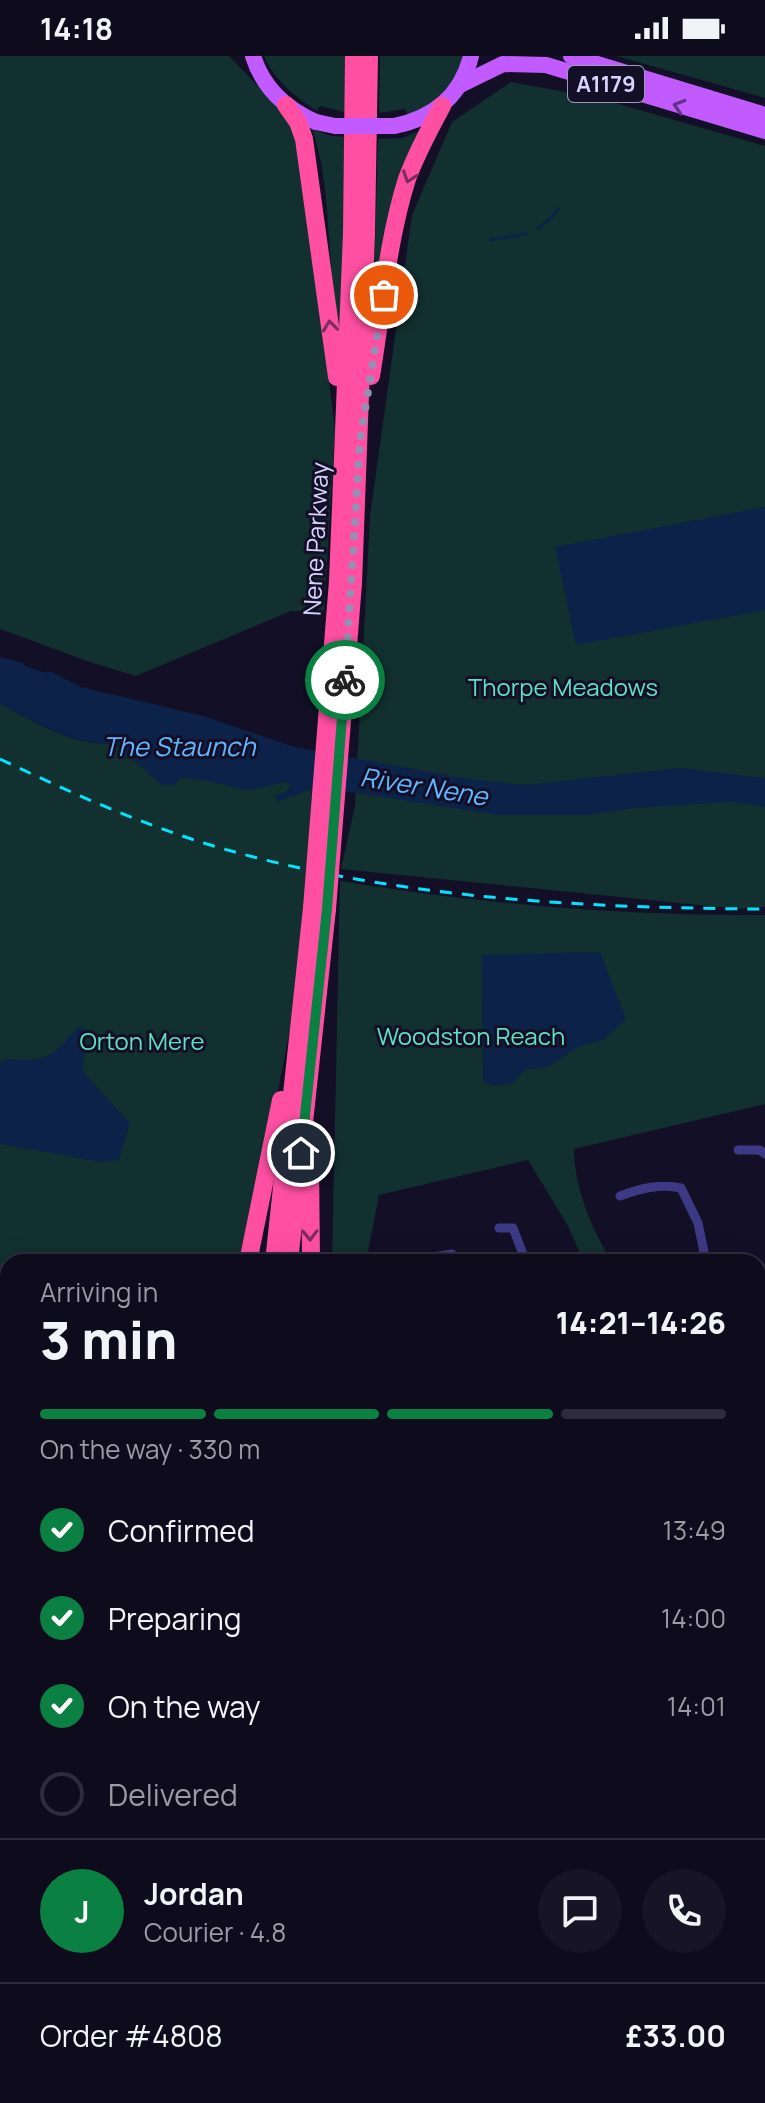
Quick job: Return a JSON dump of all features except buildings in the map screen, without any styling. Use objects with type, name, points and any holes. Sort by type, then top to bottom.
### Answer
[{"type":"highway","name":"Nene Parkway","points":[[352,435],[354,56]]},
{"type":"highway","name":"Nene Parkway","points":[[275,1254],[319,908],[345,582],[369,56]]},
{"type":"highway","points":[[286,105],[298,122],[304,139],[352,435]]},
{"type":"highway","points":[[352,435],[396,218],[416,156],[442,106]]},
{"type":"highway","points":[[250,1254],[304,1042]]},
{"type":"highway","points":[[304,1042],[311,1254]]},
{"type":"highway","name":"Nene Parkway","points":[[290,1254],[304,1042]]},
{"type":"main road","points":[[253,56],[266,84],[286,105],[316,122],[335,126],[411,123],[442,106],[460,85],[471,56]]},
{"type":"main road","name":"A1179","points":[[571,56],[765,115]]},
{"type":"main road","name":"A1179","points":[[460,85],[503,64],[546,65],[765,131]]},
{"type":"street","points":[[738,1150],[760,1150],[765,1154]]},
{"type":"street","points":[[620,1196],[671,1185],[681,1188],[698,1223],[704,1254]]},
{"type":"street","points":[[499,1228],[513,1228],[523,1254]]},
{"type":"green space","points":[[0,56],[229,56],[282,111],[299,141],[335,429],[324,611],[291,611],[136,676],[0,629]]},
{"type":"green space","points":[[264,56],[348,56],[348,113],[320,106],[317,111],[280,81]]},
{"type":"green space","points":[[380,56],[468,56],[437,100],[429,107],[408,115],[405,109],[379,113]]},
{"type":"green space","points":[[616,56],[765,56],[765,98],[755,95]]},
{"type":"green space","name":"Thorpe Meadows","points":[[511,82],[598,98],[765,146],[765,907],[738,909],[341,869],[355,806],[370,516],[412,215],[452,122]]},
{"type":"green space","points":[[425,128],[373,320],[378,139],[403,138]]},
{"type":"green space","points":[[312,129],[331,136],[347,137],[344,370],[325,190]]},
{"type":"green space","name":"Orton Mere","points":[[0,704],[70,737],[115,743],[162,783],[185,777],[243,789],[287,782],[292,785],[287,792],[275,796],[312,788],[304,945],[246,1254],[0,1254]]},
{"type":"green space","name":"Woodston Reach","points":[[340,881],[552,907],[765,915],[765,1104],[574,1149],[577,1178],[586,1208],[608,1254],[580,1254],[568,1226],[528,1160],[379,1195],[368,1254],[332,1254]]},
{"type":"water","points":[[765,507],[765,610],[576,645],[555,547]]},
{"type":"water","points":[[0,657],[47,673],[50,671],[81,687],[203,716],[294,747],[468,779],[525,785],[680,768],[765,778],[765,807],[732,802],[635,808],[588,815],[499,815],[317,787],[277,802],[274,796],[290,790],[291,785],[287,782],[243,789],[180,778],[174,785],[162,785],[115,743],[70,737],[0,704]]},
{"type":"water","points":[[600,952],[626,1019],[605,1039],[578,1047],[549,1066],[524,1070],[515,1082],[495,1086],[483,1082],[482,955]]},
{"type":"water","name":"Orton Mere","points":[[79,1026],[86,1031],[83,1072],[130,1123],[119,1160],[101,1162],[0,1144],[0,1065],[5,1059],[31,1060],[48,1056]]},
{"type":"waterway","points":[[537,229],[559,208]]},
{"type":"waterway","points":[[491,240],[526,234]]},
{"type":"railway","points":[[0,759],[102,805],[180,835],[275,862],[344,877],[413,888],[554,902],[765,909]]},
{"type":"way so far","points":[[345,680],[360,440],[384,295]]},
{"type":"route","points":[[301,1153],[327,909],[345,680]]},
{"type":"water label","name":"The Staunch","points":[[179,746]]},
{"type":"water label","name":"River Nene","points":[[424,786]]}]
